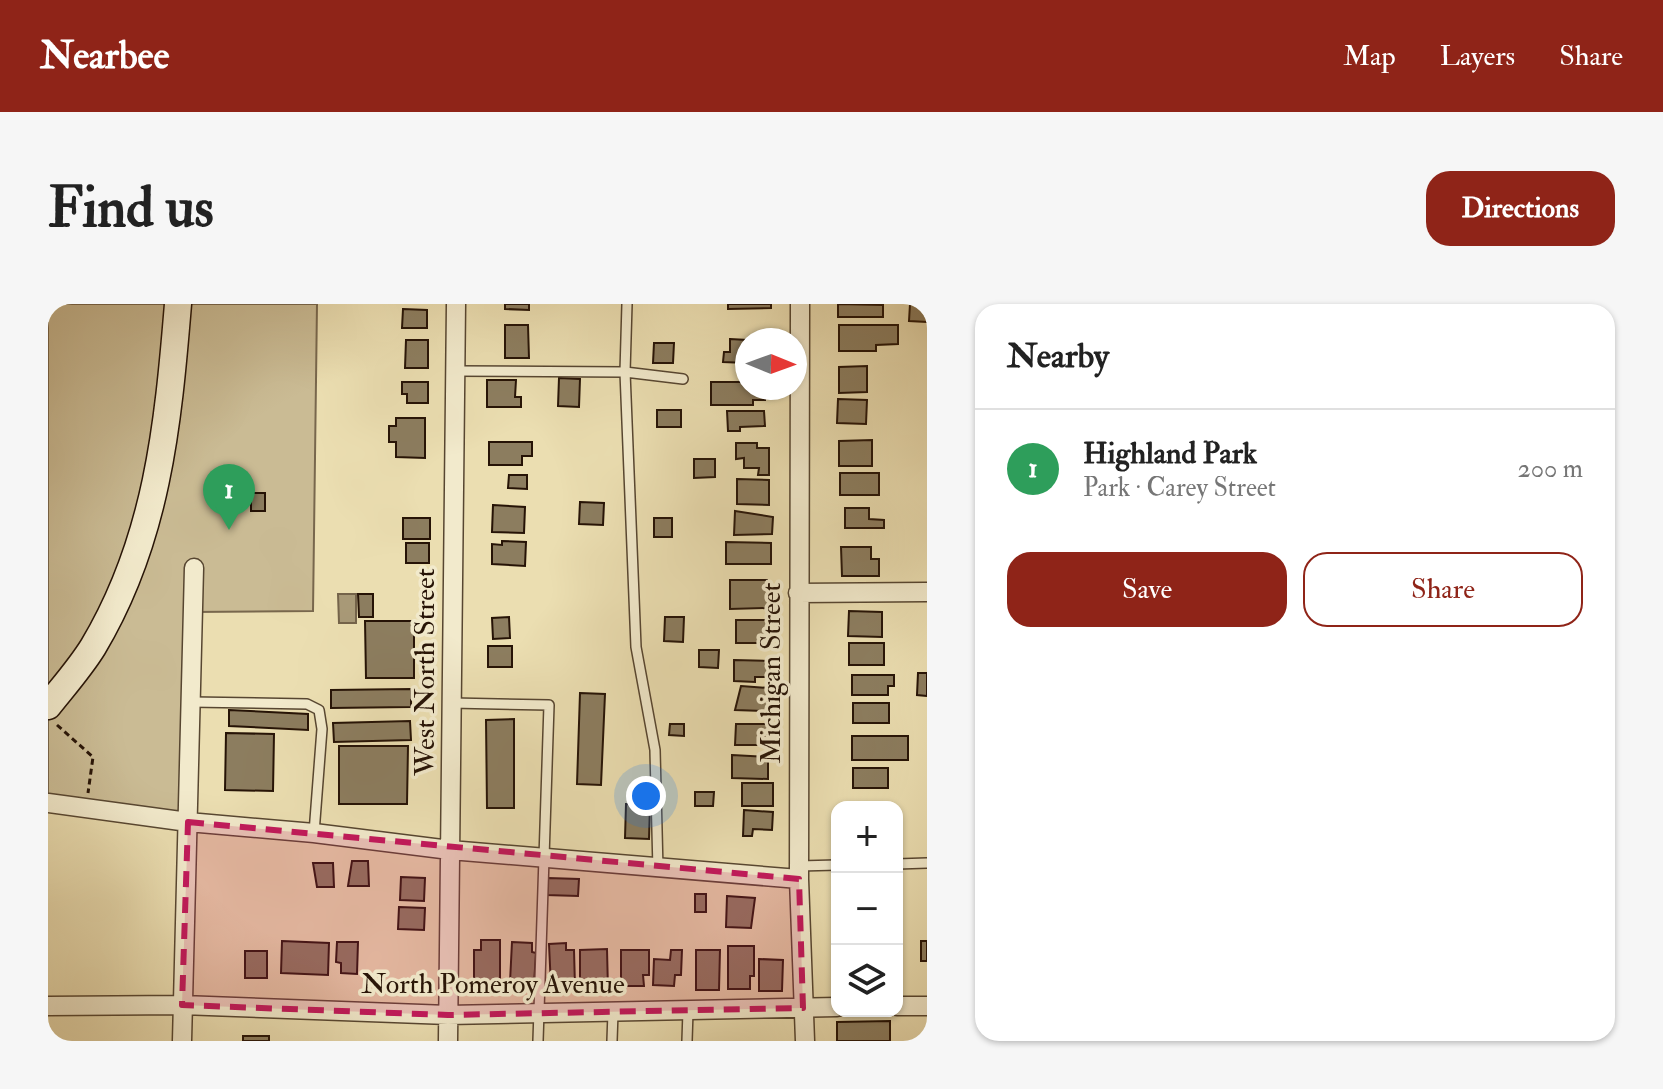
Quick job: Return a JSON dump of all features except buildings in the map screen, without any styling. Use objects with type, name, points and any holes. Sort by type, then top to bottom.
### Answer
[{"type":"main road","points":[[48,706],[92,648],[134,560],[158,486],[178,304]]},
{"type":"street","name":"West North Street","points":[[448,1041],[456,304]]},
{"type":"street","name":"Michigan Street","points":[[800,304],[799,872],[805,1041]]},
{"type":"street","points":[[182,1041],[194,568]]},
{"type":"street","points":[[798,593],[927,592]]},
{"type":"street","points":[[54,804],[188,822],[658,870],[799,872]]},
{"type":"street","name":"North Pomeroy Avenue","points":[[48,1006],[182,1005],[448,1015],[831,1007]]},
{"type":"street","points":[[903,1006],[927,1006]]},
{"type":"lane","points":[[627,304],[625,372],[636,647],[655,750],[658,870]]},
{"type":"lane","points":[[457,371],[625,372],[683,379]]},
{"type":"lane","points":[[191,702],[307,704],[319,710],[322,729],[314,833]]},
{"type":"lane","points":[[452,703],[549,705],[538,1041]]},
{"type":"lane","points":[[903,864],[927,863]]},
{"type":"lane","points":[[799,872],[831,866]]},
{"type":"lane","points":[[687,1041],[688,1011]]},
{"type":"lane","points":[[612,1041],[613,1012]]},
{"type":"path","points":[[48,718],[93,757],[86,808]]},
{"type":"highlighted area","points":[[188,822],[799,879],[803,1008],[448,1015],[182,1005]]},
{"type":"shaded area","points":[[48,304],[317,304],[313,611],[193,612],[188,822],[48,803]]},
{"type":"shaded area","points":[[338,594],[356,594],[356,623],[339,623]]},
{"type":"place","name":"Highland Park","points":[[229,530]]}]
